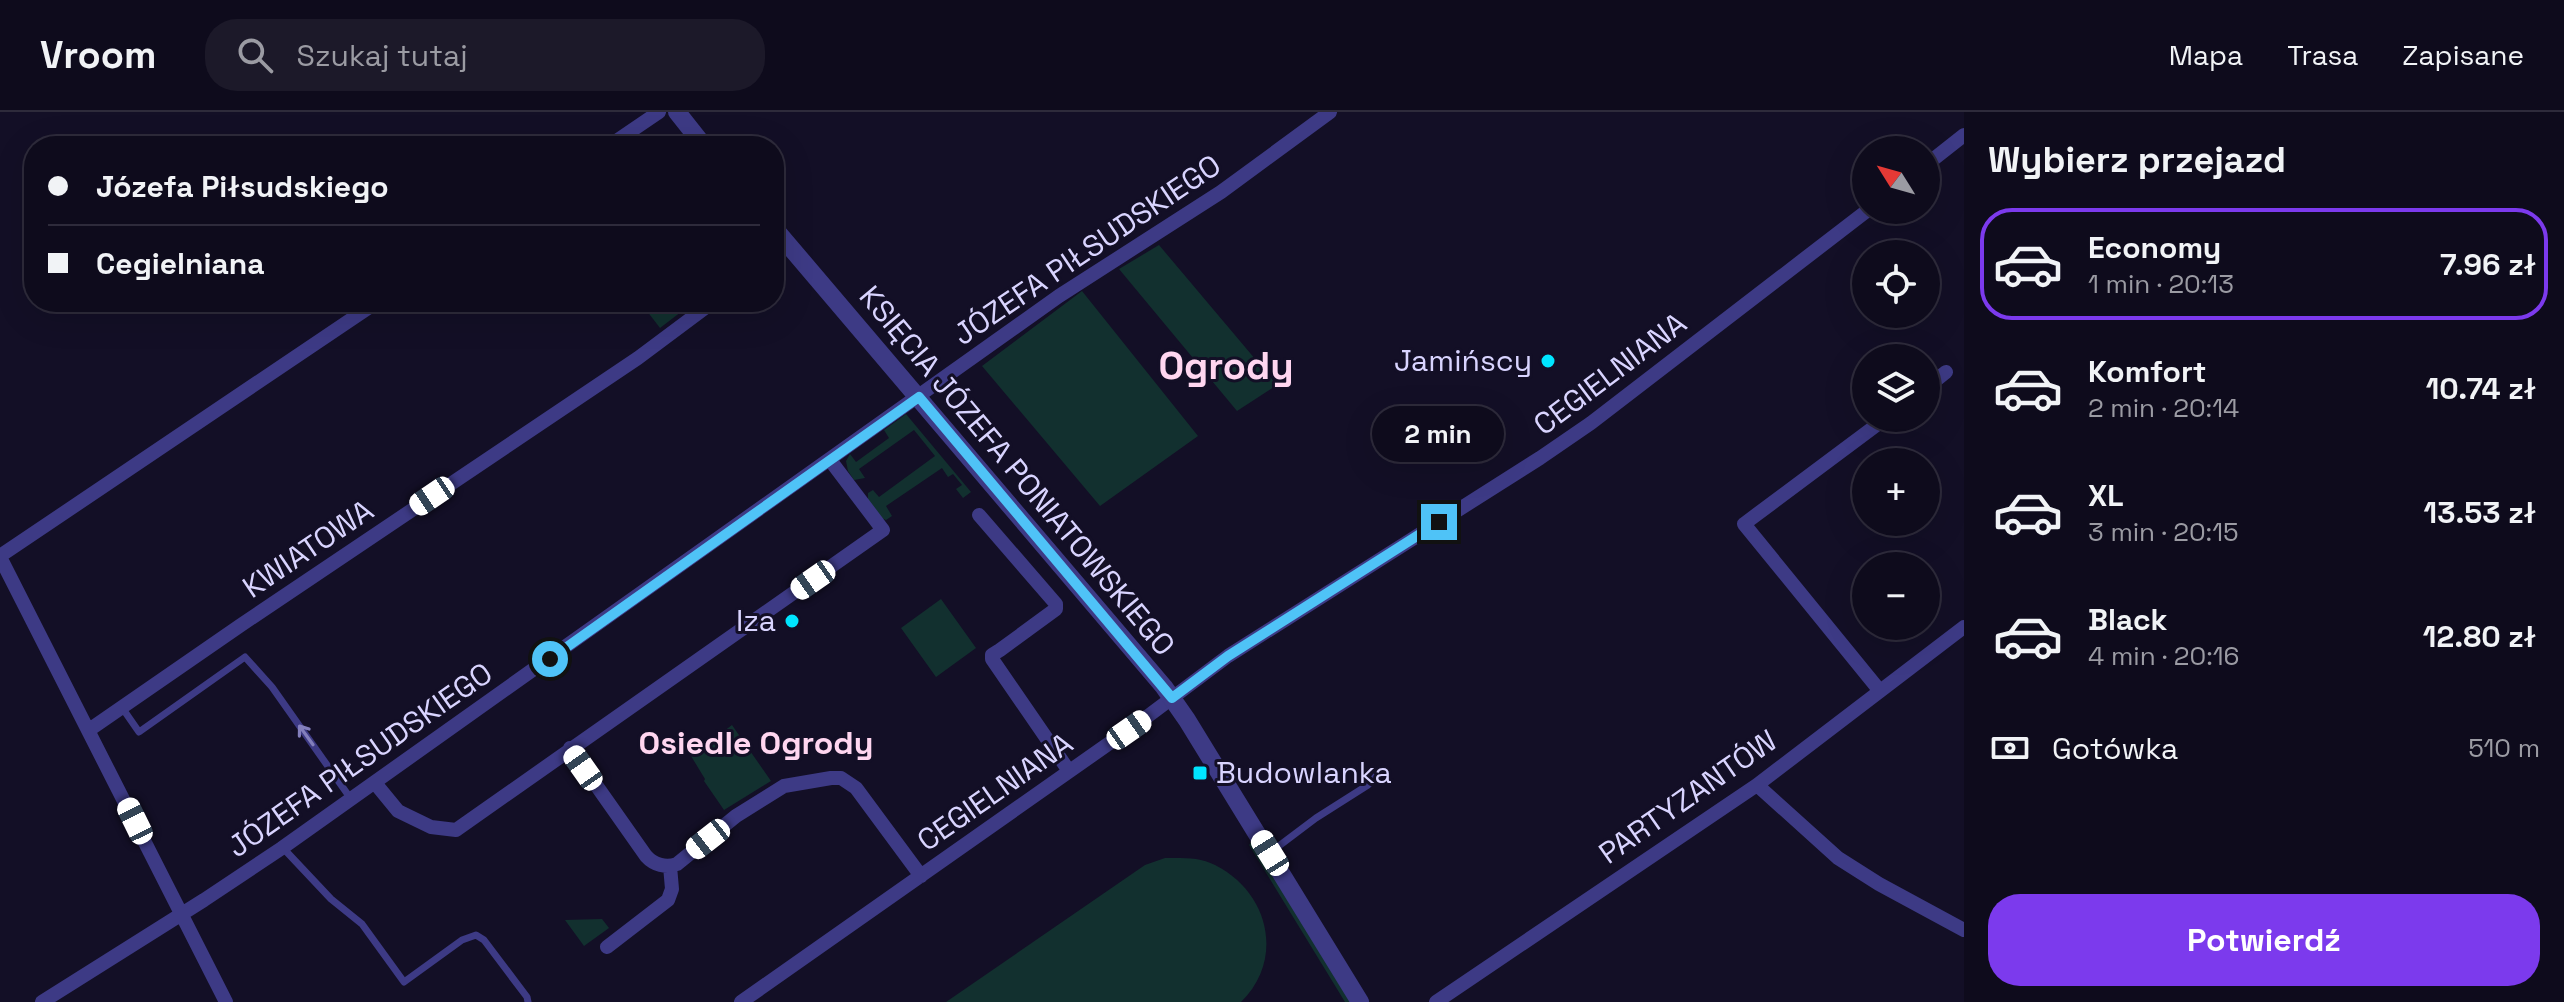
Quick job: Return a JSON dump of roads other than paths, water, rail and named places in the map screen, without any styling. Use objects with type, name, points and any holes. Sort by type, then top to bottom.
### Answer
[{"type":"street","points":[[624,136],[659,112]]},
{"type":"street","points":[[677,112],[696,136]]},
{"type":"street","name":"JÓZEFA PIŁSUDSKIEGO","points":[[42,1002],[282,848],[1092,273],[1221,192],[1330,112]]},
{"type":"street","points":[[1940,154],[1964,135]]},
{"type":"street","name":"CEGIELNIANA","points":[[741,1002],[1240,649],[1591,423],[1852,222]]},
{"type":"street","name":"KSIĘCIA JÓZEFA PONIATOWSKIEGO","points":[[784,248],[919,397],[1172,698],[1360,1002]]},
{"type":"street","points":[[226,1002],[0,556],[362,312]]},
{"type":"street","name":"KWIATOWA","points":[[89,730],[638,358],[700,312]]},
{"type":"street","points":[[1940,377],[1946,372]]},
{"type":"street","points":[[1867,432],[1744,524],[1880,691]]},
{"type":"street","points":[[375,783],[398,811],[431,827],[453,831],[883,530],[830,460]]},
{"type":"street","points":[[979,515],[1056,604],[1056,609],[992,655],[992,659],[1069,771]]},
{"type":"street","name":"PARTYZANTÓW","points":[[1436,1002],[1757,785],[1964,627]]},
{"type":"street","points":[[570,748],[649,860],[670,866],[677,864],[736,816],[784,786],[841,778],[856,788],[921,876]]},
{"type":"street","points":[[1757,785],[1838,858],[1964,930]]},
{"type":"street","points":[[607,947],[668,900],[672,889],[670,866]]},
{"type":"lane","points":[[123,709],[139,732],[245,657],[272,687],[351,799]]},
{"type":"lane","points":[[1270,853],[1368,785],[1376,776]]},
{"type":"lane","points":[[282,848],[331,899],[362,924],[404,982],[462,940],[476,935],[484,940],[528,1002]]},
{"type":"place","name":"Jamińscy","points":[[1548,361]]},
{"type":"place","name":"Iza","points":[[792,621]]},
{"type":"place","name":"Budowlanka","points":[[1200,773]]},
{"type":"district","name":"Ogrody","points":[[1226,366]]},
{"type":"district","name":"Osiedle Ogrody","points":[[756,743]]}]
